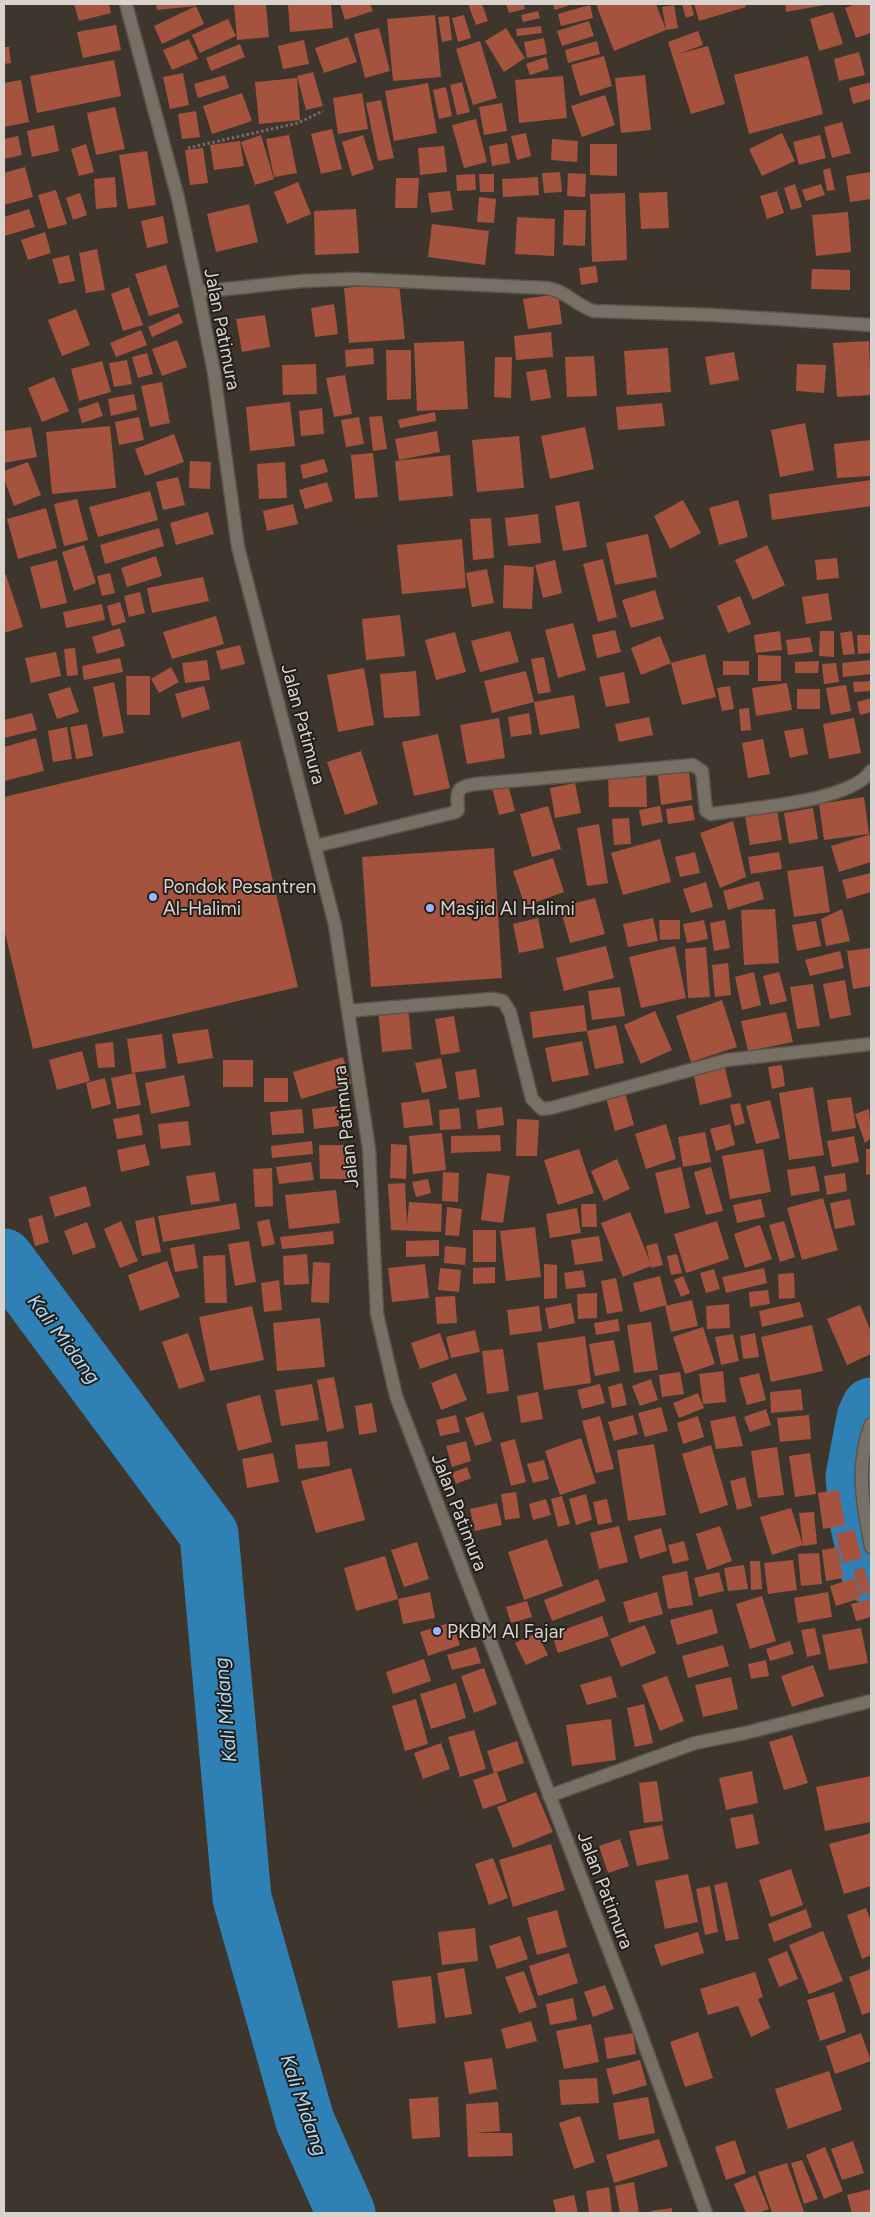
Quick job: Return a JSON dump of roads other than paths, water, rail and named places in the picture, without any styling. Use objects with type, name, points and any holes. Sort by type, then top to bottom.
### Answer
[{"type":"street","name":"Jalan Patimura","points":[[126,4],[166,153],[198,292],[214,373],[238,547],[335,925],[369,1149],[377,1314],[396,1396],[632,2010],[706,2213]]},
{"type":"street","points":[[198,292],[285,282],[355,279],[547,288],[564,293],[580,307],[594,311],[713,314],[871,325]]},
{"type":"street","points":[[316,846],[456,812],[458,810],[457,794],[459,789],[463,786],[476,784],[693,765],[702,771],[706,811],[711,814],[823,797],[849,788],[868,776],[871,771]]},
{"type":"street","points":[[348,1011],[492,999],[503,1001],[510,1012],[532,1099],[542,1109],[727,1060],[871,1044]]},
{"type":"street","points":[[871,1424],[860,1478],[867,1505],[871,1547]]},
{"type":"street","points":[[549,1796],[695,1743],[870,1701]]},
{"type":"waterway","name":"Kali Midang","points":[[4,1258],[209,1534],[242,1898],[305,2121],[346,2213]]},
{"type":"waterway","points":[[871,1407],[866,1418],[855,1477],[859,1521],[871,1575]]},
{"type":"place","name":"Pondok Pesantren Al-Halimi","points":[[153,897]]},
{"type":"place","name":"Masjid Al Halimi","points":[[430,908]]},
{"type":"place","name":"PKBM Al Fajar","points":[[437,1631]]}]
